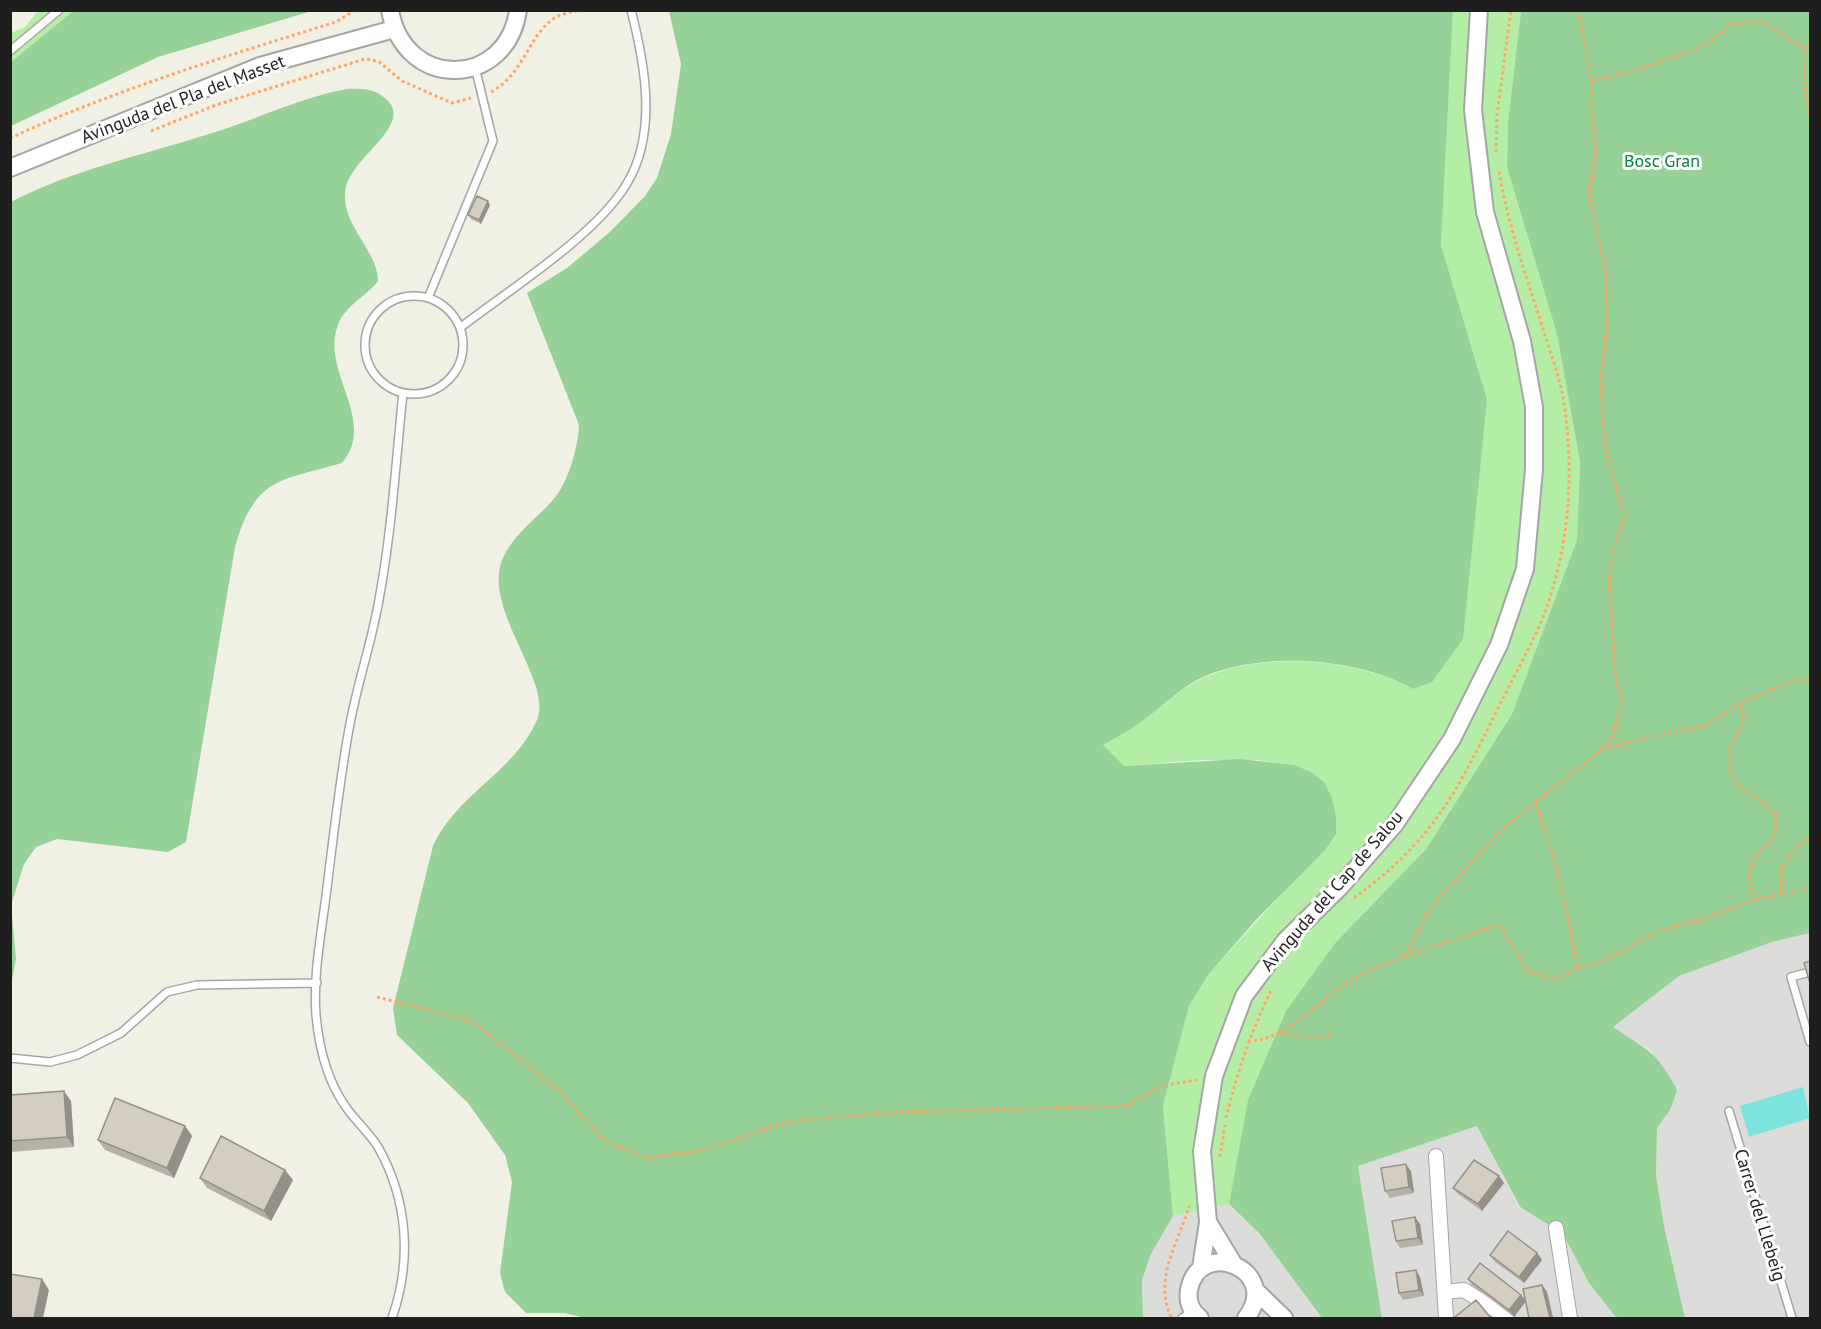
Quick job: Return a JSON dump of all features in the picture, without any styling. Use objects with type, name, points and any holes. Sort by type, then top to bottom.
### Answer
[{"type":"street","points":[[390,10],[394,29],[403,46],[418,60],[436,68],[456,71],[475,67],[491,58],[504,46],[513,30],[518,10]]},
{"type":"street","name":"Avinguda del Cap de Salou","points":[[1191,1316],[1188,1296],[1191,1282],[1201,1268],[1208,1222],[1202,1151],[1214,1077],[1244,996],[1285,941],[1341,886],[1395,824],[1452,739],[1499,645],[1525,569],[1534,469],[1534,407],[1522,341],[1485,212],[1473,110],[1479,10]]},
{"type":"street","name":"Avinguda del Pla del Masset","points":[[10,168],[260,66],[394,29]]},
{"type":"street","points":[[1436,1156],[1446,1318]]},
{"type":"street","name":"Avinguda del Cap de Salou","points":[[1208,1222],[1233,1263],[1249,1275],[1256,1291],[1284,1318]]},
{"type":"street","points":[[1556,1228],[1570,1318]]},
{"type":"street","points":[[1201,1268],[1215,1262],[1233,1263]]},
{"type":"street","points":[[1445,1292],[1464,1290],[1508,1318]]},
{"type":"street","points":[[1246,1318],[1253,1309],[1256,1291]]},
{"type":"lane","points":[[10,51],[59,10]]},
{"type":"lane","points":[[460,327],[575,240],[605,213],[627,184],[638,157],[645,103],[645,81],[631,10]]},
{"type":"lane","points":[[428,297],[493,141],[475,67]]},
{"type":"lane","points":[[415,296],[428,297],[448,309],[460,327],[464,340],[463,354],[451,377],[429,392],[403,393],[391,388],[372,370],[365,345],[367,332],[372,320],[390,302],[415,296]]},
{"type":"lane","points":[[392,1318],[402,1278],[406,1246],[403,1211],[392,1175],[377,1146],[346,1107],[329,1077],[320,1052],[316,1013],[319,950],[349,729],[380,595],[403,393]]},
{"type":"lane","points":[[1810,972],[1791,977],[1810,1042]]},
{"type":"lane","points":[[10,1058],[50,1062],[77,1055],[121,1033],[167,992],[197,985],[317,983]]},
{"type":"lane","name":"Carrer del Llebeig","points":[[1729,1111],[1792,1318]]},
{"type":"path","points":[[10,138],[51,120],[184,70],[336,22],[355,10]]},
{"type":"path","points":[[483,94],[494,91],[516,71],[542,29],[554,18],[580,10]]},
{"type":"path","points":[[1496,156],[1497,115],[1511,10]]},
{"type":"path","points":[[1405,956],[1430,908],[1502,830],[1611,739],[1623,701],[1615,674],[1609,581],[1612,554],[1625,517],[1608,459],[1603,418],[1601,378],[1607,326],[1606,273],[1589,192],[1596,154],[1592,81],[1578,10]]},
{"type":"path","points":[[1592,81],[1641,69],[1706,45],[1732,23],[1764,22],[1804,49]]},
{"type":"path","points":[[1810,42],[1804,49],[1805,87],[1810,117]]},
{"type":"path","points":[[140,135],[216,105],[365,59],[378,61],[402,81],[452,103],[473,97]]},
{"type":"path","points":[[1345,905],[1388,872],[1416,846],[1449,804],[1544,614],[1563,546],[1570,483],[1569,444],[1563,399],[1514,236],[1498,166]]},
{"type":"path","points":[[1600,750],[1653,736],[1703,727],[1740,704],[1794,681],[1810,678]]},
{"type":"path","points":[[1740,704],[1744,720],[1730,750],[1730,768],[1738,784],[1775,812],[1777,830],[1774,840],[1758,854],[1750,872],[1754,900]]},
{"type":"path","points":[[1535,801],[1558,871],[1578,968]]},
{"type":"path","points":[[1781,895],[1781,867],[1810,837]]},
{"type":"path","points":[[1229,1037],[1262,1041],[1277,1033],[1347,983],[1383,963],[1498,924],[1527,971],[1555,980],[1578,968],[1602,962],[1658,931],[1697,921],[1754,900],[1810,888]]},
{"type":"path","points":[[1219,1164],[1226,1118],[1237,1071],[1248,1041],[1276,982]]},
{"type":"path","points":[[377,998],[472,1021],[555,1087],[604,1140],[647,1158],[705,1150],[790,1121],[898,1112],[1126,1106],[1164,1085],[1214,1077]]},
{"type":"path","points":[[1277,1033],[1319,1038],[1334,1035]]},
{"type":"path","points":[[1172,1318],[1167,1308],[1165,1279],[1170,1251],[1182,1232],[1190,1201],[1205,1202]]},
{"type":"shaded area","points":[[1810,933],[1810,1318],[1685,1318],[1664,1226],[1656,1175],[1657,1128],[1670,1110],[1651,1051],[1612,1027],[1679,976],[1772,942]]},
{"type":"shaded area","points":[[1803,1087],[1810,1118],[1749,1137],[1740,1106]]},
{"type":"shaded area","points":[[1477,1126],[1519,1207],[1563,1234],[1589,1283],[1618,1318],[1382,1318],[1358,1166]]},
{"type":"shaded area","points":[[1229,1204],[1259,1233],[1322,1318],[1143,1318],[1142,1280],[1151,1254],[1173,1216]]},
{"type":"green space","points":[[38,11],[73,11],[11,62],[11,33],[25,27]]},
{"type":"green space","points":[[73,11],[312,11],[158,57],[11,126],[11,62]]},
{"type":"green space","points":[[669,11],[1453,11],[1441,245],[1487,399],[1463,639],[1432,682],[1413,689],[1390,678],[1364,670],[1306,661],[1276,661],[1221,670],[1189,685],[1138,724],[1103,745],[1124,766],[1240,759],[1294,765],[1311,772],[1324,782],[1332,798],[1336,816],[1336,834],[1325,850],[1256,920],[1208,975],[1189,1006],[1163,1106],[1173,1216],[1151,1254],[1142,1280],[1143,1318],[585,1318],[565,1313],[526,1313],[505,1292],[500,1273],[512,1182],[505,1155],[468,1103],[397,1035],[393,1008],[433,846],[443,828],[456,812],[515,754],[537,720],[539,706],[537,689],[505,612],[500,592],[499,573],[501,562],[512,543],[552,501],[563,485],[577,444],[579,425],[527,293],[567,268],[611,231],[645,196],[657,178],[671,134],[681,64]]},
{"type":"green space","points":[[1453,11],[1521,11],[1508,122],[1507,167],[1557,333],[1580,462],[1577,540],[1512,714],[1426,849],[1336,942],[1249,1100],[1229,1204],[1173,1216],[1163,1106],[1189,1006],[1208,975],[1336,834],[1332,798],[1294,765],[1257,760],[1202,760],[1123,766],[1103,745],[1146,719],[1181,690],[1197,681],[1221,671],[1248,665],[1306,662],[1335,665],[1364,670],[1390,678],[1413,689],[1487,399],[1441,245]]},
{"type":"green space","name":"Bosc Gran","points":[[1521,11],[1810,11],[1810,933],[1772,942],[1679,976],[1613,1027],[1650,1052],[1663,1067],[1677,1090],[1670,1110],[1657,1128],[1656,1175],[1664,1226],[1685,1318],[1618,1318],[1615,1316],[1589,1283],[1563,1234],[1520,1207],[1477,1126],[1358,1166],[1382,1318],[1322,1318],[1259,1233],[1229,1204],[1248,1100],[1286,1011],[1336,942],[1426,849],[1512,714],[1577,540],[1580,462],[1557,334],[1507,167],[1508,122]]},
{"type":"green space","points":[[347,89],[364,89],[380,94],[389,102],[393,112],[392,123],[355,169],[348,181],[345,193],[349,217],[372,259],[378,281],[341,318],[334,343],[336,360],[352,413],[354,430],[351,447],[342,463],[273,485],[252,506],[243,524],[235,547],[186,842],[168,852],[57,839],[36,847],[24,864],[11,905],[11,202],[83,172],[226,128],[311,98]]},
{"type":"green space","points":[[11,905],[16,959],[11,985]]},
{"type":"building","points":[[477,196],[488,201],[479,220],[468,215]]},
{"type":"building","points":[[1810,961],[1810,983],[1804,963]]},
{"type":"building","points":[[64,1091],[67,1137],[10,1141],[10,1095]]},
{"type":"building","points":[[115,1098],[185,1126],[167,1168],[98,1140]]},
{"type":"building","points":[[221,1136],[285,1170],[264,1211],[200,1178]]},
{"type":"building","points":[[1474,1160],[1499,1176],[1478,1204],[1453,1188]]},
{"type":"building","points":[[1406,1164],[1409,1187],[1385,1191],[1381,1168]]},
{"type":"building","points":[[1415,1217],[1418,1238],[1396,1241],[1392,1221]]},
{"type":"building","points":[[1508,1231],[1537,1253],[1519,1277],[1490,1255]]},
{"type":"building","points":[[1480,1263],[1521,1295],[1509,1310],[1468,1279]]},
{"type":"building","points":[[1416,1270],[1419,1290],[1399,1293],[1396,1273]]},
{"type":"building","points":[[10,1274],[42,1279],[34,1318],[10,1318]]},
{"type":"building","points":[[1542,1285],[1550,1318],[1529,1318],[1523,1289]]},
{"type":"building","points":[[1476,1300],[1491,1318],[1455,1317]]}]
